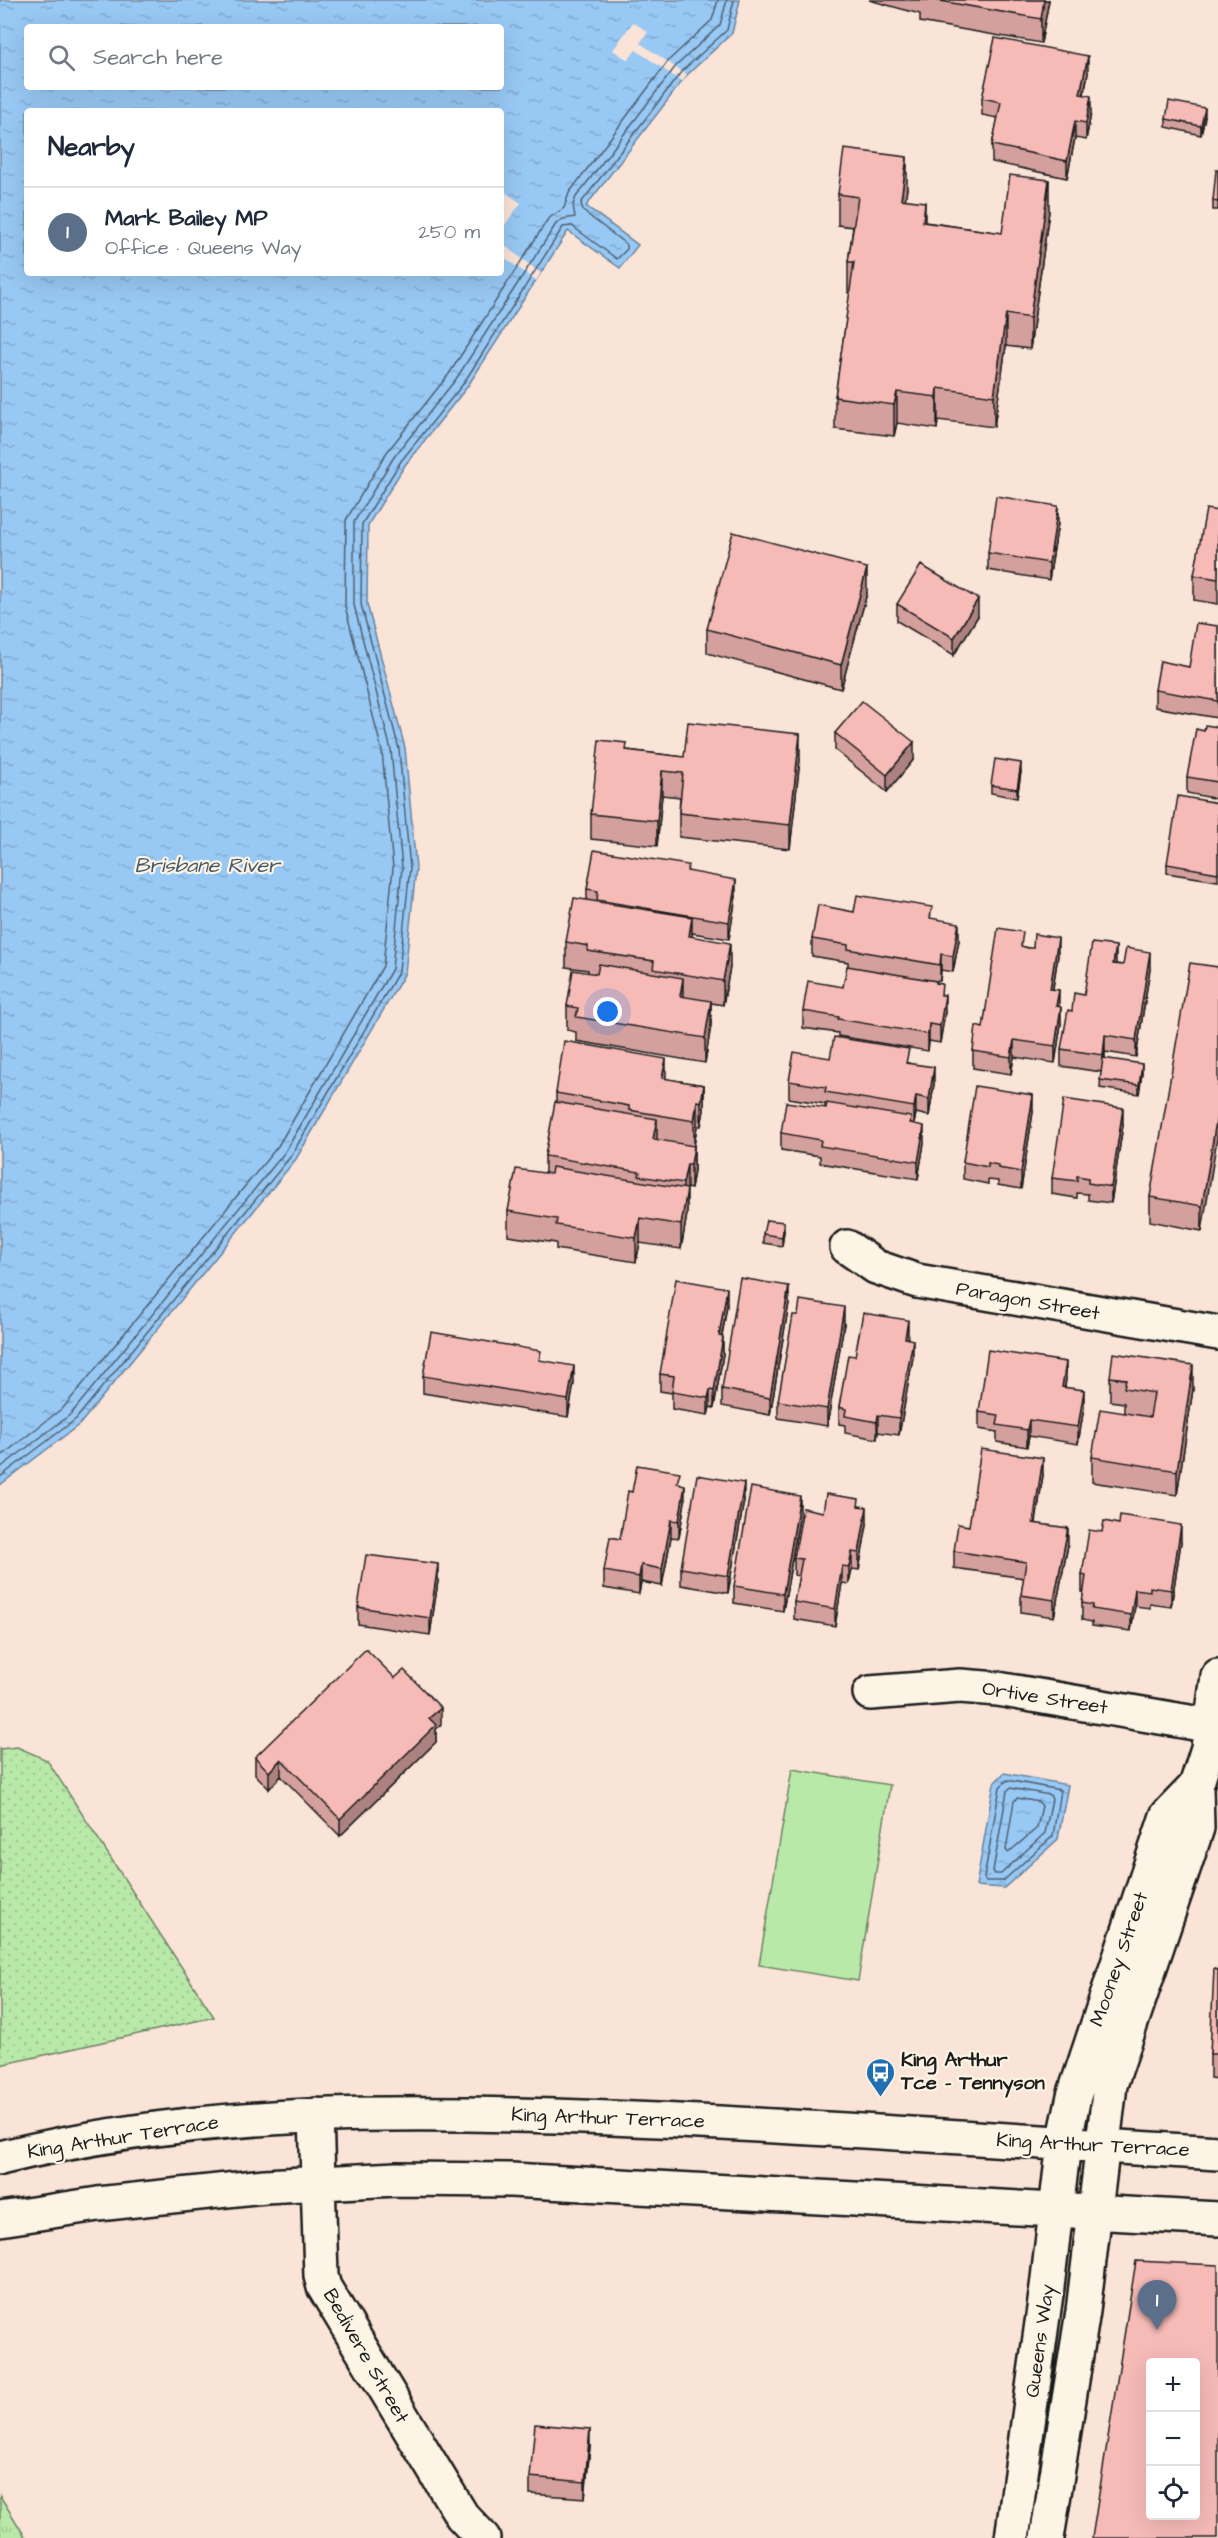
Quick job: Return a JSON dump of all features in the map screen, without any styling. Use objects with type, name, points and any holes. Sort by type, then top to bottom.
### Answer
[{"type":"street","name":"Paragon Street","points":[[847,1247],[876,1267],[917,1281],[1218,1333]]},
{"type":"street","name":"Mooney Street","points":[[1101,2145],[1112,2078],[1197,1828],[1196,1786],[1214,1726],[1218,1676]]},
{"type":"street","name":"Ortive Street","points":[[870,1693],[960,1686],[998,1689],[1214,1726]]},
{"type":"street","name":"Mooney Street","points":[[1064,2143],[1080,2071],[1167,1816],[1196,1786]]},
{"type":"street","name":"King Arthur Terrace","points":[[0,2158],[83,2140],[162,2128],[316,2115],[454,2112],[664,2120],[1218,2153]]},
{"type":"street","name":"Bedivere Street","points":[[316,2115],[321,2276],[328,2298],[462,2516],[483,2538]]},
{"type":"street","name":"Queens Way","points":[[1012,2538],[1057,2210],[1064,2143]]},
{"type":"street","name":"Queens Way","points":[[1047,2538],[1083,2311],[1101,2145]]},
{"type":"street","points":[[0,2219],[210,2191],[318,2182],[396,2179],[511,2180],[1218,2219]]},
{"type":"green space","points":[[17,1747],[47,1760],[214,2017],[0,2065],[0,1749]]},
{"type":"green space","points":[[792,1769],[890,1785],[858,1981],[759,1965]]},
{"type":"green space","points":[[0,2496],[26,2538],[0,2538]]},
{"type":"water","name":"Brisbane River","points":[[0,0],[740,0],[732,33],[687,75],[586,206],[638,245],[620,268],[568,231],[467,387],[405,465],[368,525],[367,604],[405,748],[416,868],[405,973],[296,1159],[80,1424],[0,1485]]},
{"type":"water","points":[[1004,1773],[1068,1785],[1058,1839],[1004,1888],[976,1886],[994,1783]]},
{"type":"pier","points":[[633,22],[648,32],[640,43],[687,75],[682,82],[636,50],[628,60],[613,50]]},
{"type":"pier","points":[[504,193],[521,203],[504,226]]},
{"type":"pier","points":[[504,245],[541,273],[536,281],[504,257]]},
{"type":"building","points":[[935,0],[1044,0],[1041,19]]},
{"type":"building","points":[[995,38],[1088,56],[1080,94],[1091,96],[1086,123],[1075,121],[1067,161],[992,145],[1001,102],[982,98]]},
{"type":"building","points":[[1169,101],[1205,108],[1201,126],[1166,119]]},
{"type":"building","points":[[844,149],[907,157],[901,199],[925,202],[923,222],[1002,233],[1010,175],[1049,180],[1030,318],[1006,314],[994,396],[938,388],[937,397],[897,392],[894,405],[835,397],[854,262],[848,262],[858,197],[838,194]]},
{"type":"building","points":[[1216,170],[1218,170],[1218,202],[1213,201]]},
{"type":"building","points":[[996,496],[1058,506],[1049,563],[988,553]]},
{"type":"building","points":[[1206,509],[1218,511],[1218,579],[1194,575]]},
{"type":"building","points":[[733,532],[867,568],[841,665],[707,629]]},
{"type":"building","points":[[921,565],[978,599],[954,638],[897,604]]},
{"type":"building","points":[[1196,623],[1218,626],[1218,701],[1155,690],[1160,661],[1189,667]]},
{"type":"building","points":[[862,701],[914,742],[887,775],[835,733]]},
{"type":"building","points":[[688,722],[800,734],[790,825],[679,813],[683,773],[662,771],[657,821],[591,814],[599,740],[627,743],[626,750],[684,757]]},
{"type":"building","points":[[1205,725],[1218,727],[1218,782],[1187,777],[1196,729],[1204,731]]},
{"type":"building","points":[[995,759],[1021,763],[1017,789],[991,785]]},
{"type":"building","points":[[1178,796],[1218,803],[1218,873],[1167,864]]},
{"type":"building","points":[[594,850],[688,865],[687,871],[736,880],[729,922],[597,900],[598,891],[587,889]]},
{"type":"building","points":[[857,895],[932,907],[930,918],[959,923],[953,956],[941,954],[940,965],[848,949],[848,945],[812,939],[818,905],[854,912]]},
{"type":"building","points":[[574,898],[692,917],[689,936],[730,943],[723,981],[653,969],[654,961],[588,951],[588,946],[566,942]]},
{"type":"building","points":[[998,928],[1023,932],[1021,946],[1028,948],[1033,948],[1034,934],[1058,938],[1050,989],[1059,990],[1056,1006],[1061,1007],[1055,1046],[1014,1040],[1011,1057],[973,1051],[976,1026],[983,1028]]},
{"type":"building","points":[[1092,943],[1116,946],[1113,964],[1123,965],[1126,948],[1150,952],[1136,1040],[1105,1035],[1103,1055],[1061,1049],[1068,1010],[1072,1011],[1074,993],[1084,995]]},
{"type":"building","points":[[1190,963],[1218,967],[1218,1109],[1202,1206],[1150,1197]]},
{"type":"building","points":[[599,964],[683,978],[680,996],[711,1001],[705,1038],[576,1017],[578,1008],[567,1006],[573,970],[597,974]]},
{"type":"building","points":[[847,966],[936,981],[942,984],[941,995],[945,995],[940,1026],[929,1024],[928,1034],[803,1011],[808,981],[843,987]]},
{"type":"building","points":[[834,1037],[909,1049],[906,1063],[934,1067],[929,1099],[916,1096],[914,1107],[825,1092],[826,1087],[789,1081],[794,1052],[830,1058]]},
{"type":"building","points":[[564,1041],[666,1059],[662,1078],[704,1085],[701,1102],[697,1101],[694,1121],[629,1110],[629,1106],[556,1093]]},
{"type":"building","points":[[1103,1058],[1142,1064],[1139,1085],[1100,1080]]},
{"type":"building","points":[[975,1086],[1033,1095],[1021,1172],[998,1168],[998,1165],[988,1163],[988,1167],[963,1162]]},
{"type":"building","points":[[1064,1099],[1123,1108],[1111,1187],[1088,1183],[1088,1178],[1077,1176],[1077,1181],[1052,1178]]},
{"type":"building","points":[[555,1102],[657,1119],[653,1139],[694,1146],[691,1164],[687,1164],[683,1183],[639,1176],[640,1172],[545,1156]]},
{"type":"building","points":[[786,1102],[826,1108],[827,1103],[911,1117],[910,1123],[924,1126],[918,1162],[820,1146],[821,1140],[781,1133]]},
{"type":"building","points":[[552,1167],[687,1189],[681,1225],[640,1218],[636,1238],[556,1225],[557,1219],[508,1211],[516,1169],[551,1174]]},
{"type":"building","points":[[766,1220],[784,1222],[782,1237],[763,1234]]},
{"type":"building","points":[[740,1278],[789,1286],[770,1398],[722,1389]]},
{"type":"building","points":[[676,1279],[727,1288],[719,1336],[723,1337],[714,1391],[710,1390],[708,1398],[672,1392],[674,1376],[660,1374]]},
{"type":"building","points":[[800,1300],[844,1307],[827,1409],[778,1401],[793,1315],[798,1315]]},
{"type":"building","points":[[863,1313],[908,1320],[905,1338],[913,1340],[899,1418],[878,1415],[877,1422],[845,1416],[846,1409],[839,1407],[848,1355],[855,1356]]},
{"type":"building","points":[[431,1332],[541,1351],[539,1360],[574,1366],[568,1400],[423,1376]]},
{"type":"building","points":[[988,1350],[1066,1362],[1062,1387],[1084,1390],[1078,1427],[1029,1420],[1027,1430],[997,1425],[999,1415],[979,1412]]},
{"type":"building","points":[[1113,1353],[1193,1365],[1177,1471],[1092,1457],[1100,1409],[1150,1417],[1154,1393],[1124,1388],[1126,1379],[1110,1377]]},
{"type":"building","points":[[981,1449],[1043,1458],[1033,1523],[1068,1528],[1054,1600],[1021,1595],[1026,1562],[954,1551],[958,1524],[969,1526]]},
{"type":"building","points":[[637,1465],[680,1472],[677,1483],[685,1485],[679,1521],[671,1520],[662,1569],[641,1565],[639,1577],[604,1571],[610,1537],[620,1539],[628,1491],[632,1492]]},
{"type":"building","points":[[697,1475],[744,1483],[728,1576],[681,1568]]},
{"type":"building","points":[[751,1487],[800,1496],[783,1594],[734,1586]]},
{"type":"building","points":[[826,1494],[859,1499],[858,1506],[867,1507],[859,1553],[852,1552],[849,1567],[842,1566],[835,1609],[794,1602],[802,1559],[794,1558],[803,1508],[823,1512]]},
{"type":"building","points":[[1120,1515],[1181,1525],[1171,1590],[1150,1587],[1150,1591],[1135,1589],[1131,1615],[1092,1609],[1093,1605],[1082,1603],[1086,1576],[1082,1575],[1089,1530],[1102,1532],[1104,1521],[1119,1524]]},
{"type":"building","points":[[366,1555],[438,1564],[430,1618],[358,1607]]},
{"type":"building","points":[[366,1649],[395,1678],[404,1670],[441,1708],[429,1718],[436,1725],[340,1819],[281,1759],[269,1772],[255,1757]]},
{"type":"building","points":[[1214,1969],[1218,1970],[1218,2054],[1210,2054]]},
{"type":"building","points":[[1136,2261],[1218,2265],[1218,2538],[1092,2538]]},
{"type":"building","points":[[535,2424],[590,2429],[585,2482],[530,2477]]},
{"type":"place","name":"King Arthur Tce - Tennyson","points":[[880,2098]]},
{"type":"place","name":"Mark Bailey MP","points":[[1157,2330]]}]
